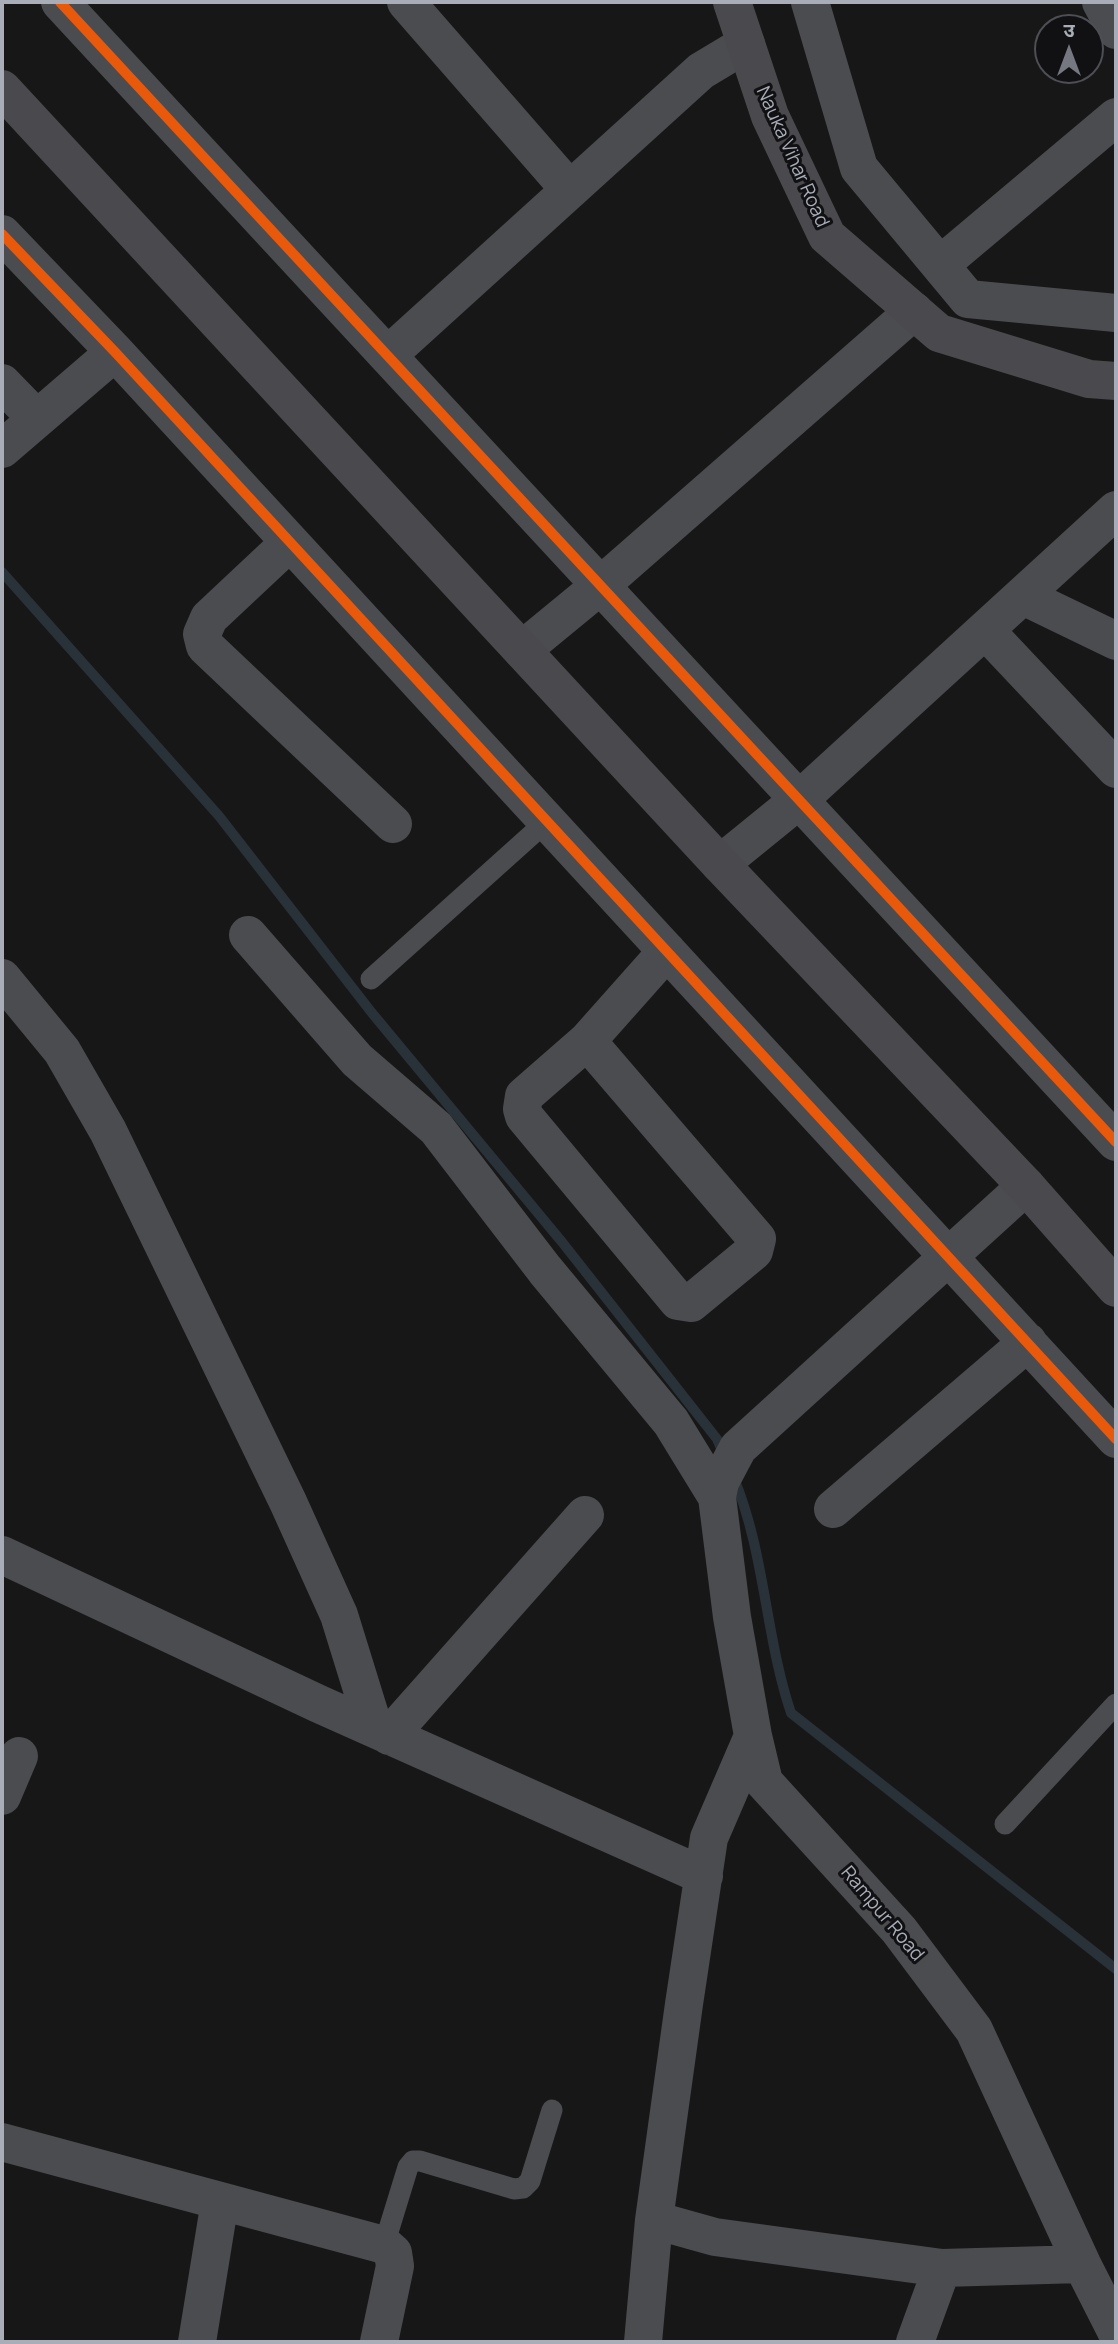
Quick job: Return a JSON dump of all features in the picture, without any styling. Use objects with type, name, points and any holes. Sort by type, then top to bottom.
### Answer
[{"type":"main road","name":"Nauka Vihar Road","points":[[732,2],[770,116],[827,236],[939,333],[1089,379],[1116,382]]},
{"type":"main road","points":[[2,89],[720,864],[1026,1186],[1116,1288]]},
{"type":"street","points":[[60,2],[1116,1142]]},
{"type":"street","points":[[406,2],[570,190]]},
{"type":"street","points":[[810,2],[859,168],[968,299],[1116,313]]},
{"type":"street","points":[[1101,2],[1116,30]]},
{"type":"street","points":[[388,355],[701,71],[746,44]]},
{"type":"street","points":[[940,265],[1116,117]]},
{"type":"street","points":[[2,234],[115,352],[1116,1439]]},
{"type":"street","points":[[522,650],[601,585],[914,311]]},
{"type":"street","points":[[2,449],[115,352]]},
{"type":"street","points":[[2,383],[37,419]]},
{"type":"street","points":[[720,864],[800,799],[1116,510]]},
{"type":"street","points":[[290,542],[209,618],[202,634],[205,646],[393,824]]},
{"type":"street","points":[[1023,596],[1116,641]]},
{"type":"street","points":[[985,630],[1116,769]]},
{"type":"street","points":[[248,935],[357,1060],[436,1128],[545,1270],[671,1422],[719,1490]]},
{"type":"street","points":[[587,1041],[757,1239],[754,1251],[691,1303],[678,1301],[524,1116],[522,1109],[524,1096],[587,1041],[667,951]]},
{"type":"street","points":[[2,978],[62,1051],[108,1131],[288,1502],[339,1615],[382,1732]]},
{"type":"street","points":[[719,1490],[738,1448],[1026,1186]]},
{"type":"street","points":[[833,1508],[1028,1342]]},
{"type":"street","name":"Rampur Road","points":[[719,1490],[732,1617],[764,1782],[899,1930],[974,2030],[1116,2331]]},
{"type":"street","points":[[382,1732],[585,1514]]},
{"type":"street","points":[[2,1555],[382,1732],[704,1876]]},
{"type":"street","points":[[643,2342],[654,2220],[709,1838],[753,1736]]},
{"type":"street","points":[[2,1796],[19,1756]]},
{"type":"street","points":[[2,2142],[384,2245],[393,2253],[395,2266],[379,2342]]},
{"type":"street","points":[[197,2342],[220,2201]]},
{"type":"street","points":[[654,2220],[715,2237],[942,2269],[1083,2264]]},
{"type":"street","points":[[915,2342],[942,2269]]},
{"type":"lane","points":[[371,979],[547,821]]},
{"type":"lane","points":[[1005,1824],[1116,1704]]},
{"type":"lane","points":[[384,2245],[408,2167],[414,2161],[514,2189],[523,2188],[530,2181],[552,2110]]},
{"type":"waterway","points":[[2,572],[219,816],[372,1013],[562,1242],[717,1439],[724,1455]]},
{"type":"waterway","points":[[733,1476],[752,1534],[775,1654],[791,1713],[1116,1969]]},
{"type":"cycle path","points":[[60,2],[1116,1142]]},
{"type":"cycle path","points":[[2,234],[115,352],[1116,1439]]}]
